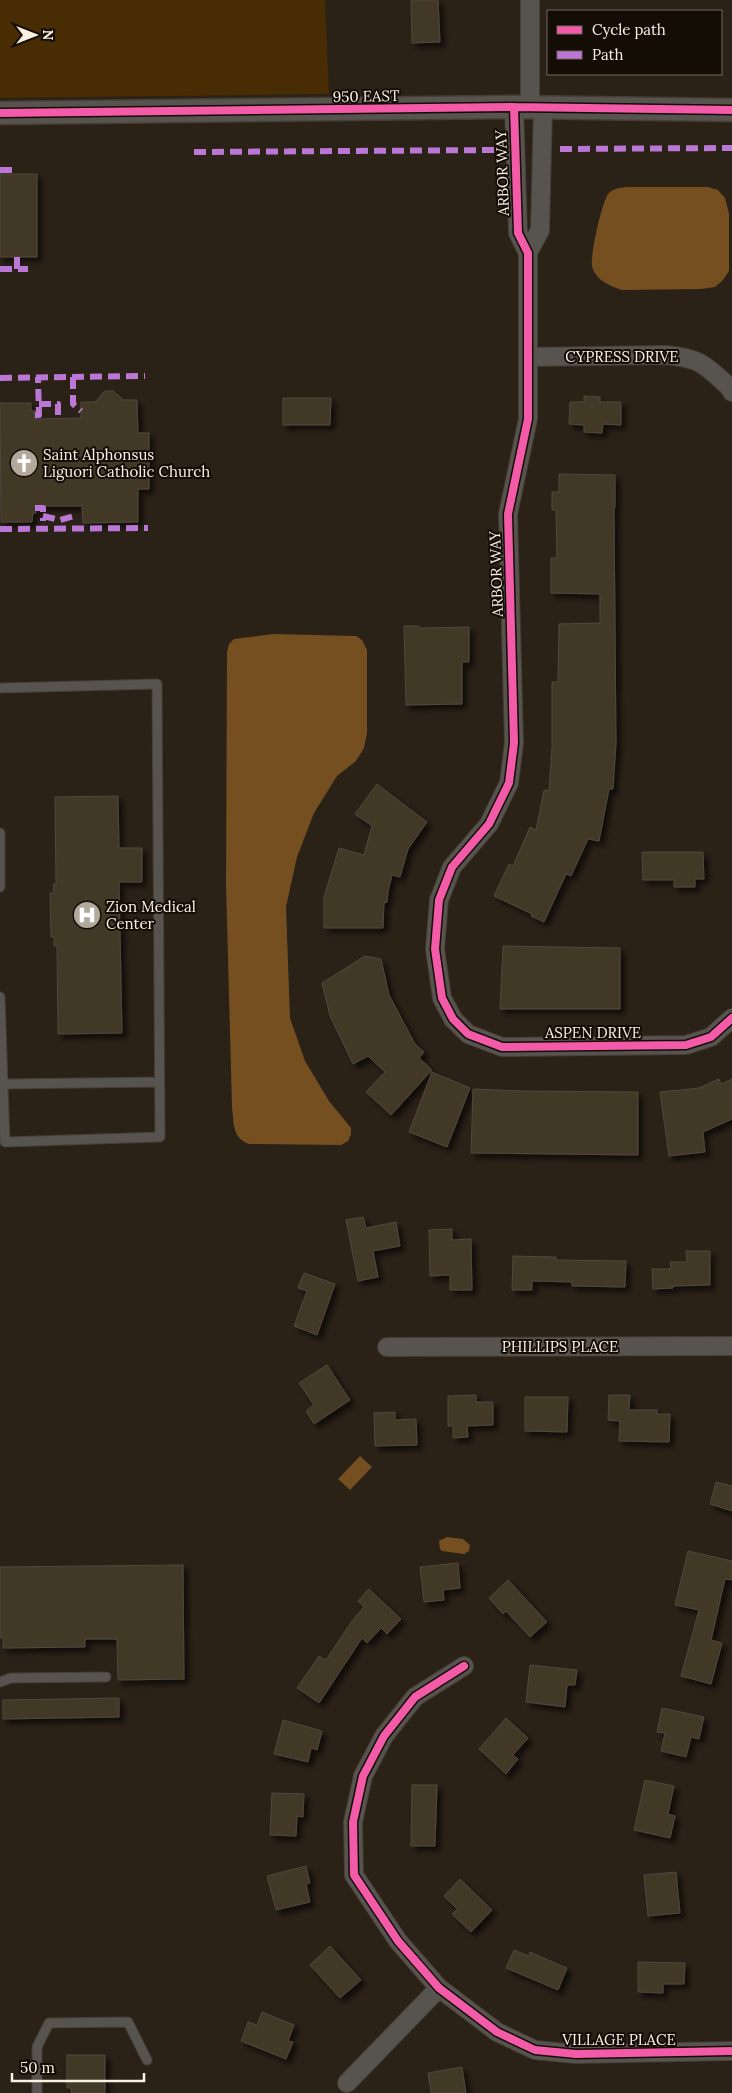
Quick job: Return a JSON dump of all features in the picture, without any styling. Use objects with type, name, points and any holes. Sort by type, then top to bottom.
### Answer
[{"type":"street","points":[[529,107],[530,0]]},
{"type":"street","name":"950 EAST","points":[[0,113],[529,107],[732,110]]},
{"type":"street","name":"ARBOR WAY","points":[[528,253],[540,230],[529,107]]},
{"type":"street","name":"ARBOR WAY","points":[[453,1019],[442,998],[435,949],[439,900],[452,867],[488,824],[509,783],[514,743],[508,514],[528,419],[528,253],[518,233],[529,107]]},
{"type":"street","name":"CYPRESS DRIVE","points":[[528,358],[665,354],[687,356],[707,366],[732,392]]},
{"type":"street","name":"ASPEN DRIVE","points":[[453,1019],[468,1034],[502,1047],[512,1047],[686,1045],[711,1037],[732,1018]]},
{"type":"street","name":"PHILLIPS PLACE","points":[[387,1347],[732,1346]]},
{"type":"street","name":"VILLAGE PLACE","points":[[464,1666],[415,1697],[384,1736],[362,1776],[353,1822],[354,1875],[398,1941],[439,1988],[497,2032],[535,2050],[576,2054],[732,2052]]},
{"type":"street","points":[[347,2083],[439,1988]]},
{"type":"lane","points":[[0,688],[157,684],[160,1137],[6,1142],[0,996]]},
{"type":"lane","points":[[0,834],[0,887]]},
{"type":"lane","points":[[3,1084],[159,1082]]},
{"type":"lane","points":[[0,1682],[11,1678],[106,1677]]},
{"type":"lane","points":[[37,2093],[37,2047],[49,2023],[128,2022],[146,2060]]},
{"type":"shaded area","points":[[0,0],[325,0],[329,94],[0,98]]},
{"type":"shaded area","points":[[627,187],[708,187],[718,190],[725,198],[729,214],[729,271],[723,280],[715,287],[701,289],[622,290],[600,279],[594,271],[592,260],[603,206],[611,191]]},
{"type":"shaded area","points":[[273,634],[356,636],[362,640],[367,650],[367,733],[364,748],[356,761],[337,776],[314,813],[297,857],[286,907],[290,1018],[305,1061],[329,1101],[351,1128],[348,1141],[341,1145],[249,1144],[239,1138],[234,1124],[226,884],[227,652],[229,644],[234,639]]},
{"type":"shaded area","points":[[360,1456],[372,1467],[350,1490],[338,1479]]},
{"type":"shaded area","points":[[447,1537],[463,1539],[470,1545],[469,1551],[464,1554],[442,1551],[439,1541]]},
{"type":"building","points":[[411,0],[438,0],[440,42],[412,43]]},
{"type":"building","points":[[0,174],[37,174],[37,257],[0,257]]},
{"type":"building","points":[[105,391],[113,391],[124,400],[137,400],[138,433],[149,433],[149,489],[138,489],[138,522],[83,523],[82,506],[35,506],[36,513],[33,513],[32,522],[1,522],[0,403],[31,403],[31,411],[35,411],[35,419],[81,418],[81,402],[95,402]]},
{"type":"building","points":[[584,396],[600,397],[600,402],[621,402],[621,425],[603,424],[602,433],[584,432],[584,425],[569,424],[570,402],[584,402]]},
{"type":"building","points":[[283,398],[331,398],[330,425],[283,425]]},
{"type":"building","points":[[559,474],[615,475],[616,744],[613,789],[609,789],[599,841],[588,839],[571,876],[566,874],[544,922],[531,916],[532,914],[494,896],[509,864],[513,866],[530,827],[536,830],[544,790],[549,791],[552,748],[552,682],[558,682],[559,624],[600,623],[600,594],[551,593],[551,558],[557,558],[556,510],[552,510],[552,492],[559,492]]},
{"type":"building","points":[[404,626],[419,626],[419,628],[469,627],[469,662],[462,662],[462,704],[406,705]]},
{"type":"building","points":[[377,784],[427,822],[408,849],[400,877],[392,875],[387,902],[384,903],[383,928],[324,928],[324,897],[339,848],[364,855],[372,826],[355,814]]},
{"type":"building","points":[[118,796],[119,848],[142,848],[142,882],[119,882],[122,1033],[58,1034],[57,946],[54,946],[54,937],[51,937],[50,893],[54,893],[53,884],[56,884],[55,797]]},
{"type":"building","points":[[642,852],[703,852],[704,879],[695,879],[695,887],[674,887],[674,880],[643,880]]},
{"type":"building","points":[[503,946],[620,948],[620,1009],[500,1009]]},
{"type":"building","points":[[365,956],[381,959],[389,995],[415,1044],[424,1052],[419,1058],[432,1070],[391,1115],[366,1092],[385,1072],[368,1056],[353,1064],[330,1016],[322,983]]},
{"type":"building","points":[[432,1072],[470,1088],[447,1147],[409,1132]]},
{"type":"building","points":[[719,1079],[721,1084],[732,1079],[732,1119],[703,1132],[705,1152],[669,1156],[660,1092],[699,1088]]},
{"type":"building","points":[[473,1089],[638,1092],[638,1155],[471,1153]]},
{"type":"building","points":[[363,1217],[366,1228],[396,1222],[400,1246],[373,1251],[378,1277],[358,1281],[346,1220]]},
{"type":"building","points":[[452,1229],[452,1240],[471,1239],[472,1290],[450,1290],[450,1275],[430,1276],[429,1230]]},
{"type":"building","points":[[686,1251],[710,1251],[710,1285],[673,1286],[673,1288],[653,1289],[652,1269],[671,1269],[670,1262],[687,1262]]},
{"type":"building","points":[[513,1256],[556,1257],[556,1260],[626,1261],[625,1287],[572,1286],[572,1282],[532,1281],[532,1290],[512,1290]]},
{"type":"building","points":[[304,1273],[335,1284],[317,1335],[294,1326],[307,1291],[298,1288]]},
{"type":"building","points":[[327,1365],[350,1400],[314,1424],[306,1411],[314,1405],[299,1383]]},
{"type":"building","points":[[476,1395],[476,1402],[493,1402],[493,1425],[467,1426],[468,1437],[453,1438],[453,1426],[448,1426],[448,1396]]},
{"type":"building","points":[[609,1395],[630,1395],[629,1410],[657,1410],[657,1414],[670,1414],[669,1442],[619,1441],[620,1421],[608,1420]]},
{"type":"building","points":[[525,1397],[568,1397],[567,1432],[525,1431]]},
{"type":"building","points":[[395,1412],[395,1420],[416,1419],[417,1445],[375,1446],[374,1413]]},
{"type":"building","points":[[716,1482],[732,1486],[732,1511],[710,1504]]},
{"type":"building","points":[[688,1551],[732,1561],[732,1580],[725,1579],[711,1640],[722,1643],[711,1684],[681,1676],[699,1610],[675,1605]]},
{"type":"building","points":[[458,1563],[460,1588],[443,1590],[444,1600],[424,1602],[420,1567]]},
{"type":"building","points":[[183,1565],[184,1679],[118,1680],[117,1639],[85,1639],[85,1647],[3,1648],[3,1638],[0,1638],[0,1567]]},
{"type":"building","points":[[508,1580],[547,1622],[530,1637],[506,1611],[503,1614],[489,1598]]},
{"type":"building","points":[[369,1589],[401,1619],[387,1634],[381,1628],[367,1643],[362,1638],[319,1703],[297,1688],[319,1656],[326,1660],[352,1621],[364,1607],[358,1601]]},
{"type":"building","points":[[530,1665],[577,1670],[575,1685],[567,1685],[565,1707],[526,1702]]},
{"type":"building","points":[[119,1698],[119,1717],[3,1719],[3,1700]]},
{"type":"building","points":[[662,1708],[704,1717],[699,1739],[691,1737],[686,1757],[661,1751],[665,1733],[657,1732]]},
{"type":"building","points":[[506,1718],[528,1738],[513,1755],[518,1759],[506,1774],[479,1749]]},
{"type":"building","points":[[283,1720],[322,1731],[317,1750],[311,1748],[308,1762],[274,1754]]},
{"type":"building","points":[[645,1780],[674,1786],[668,1814],[675,1816],[670,1838],[634,1830]]},
{"type":"building","points":[[412,1785],[437,1785],[435,1846],[411,1846]]},
{"type":"building","points":[[272,1793],[304,1794],[303,1817],[297,1816],[296,1836],[270,1835]]},
{"type":"building","points":[[306,1866],[310,1883],[306,1884],[310,1902],[276,1910],[267,1876]]},
{"type":"building","points":[[676,1872],[680,1913],[648,1916],[644,1875]]},
{"type":"building","points":[[460,1879],[492,1910],[471,1932],[452,1914],[457,1909],[444,1896]]},
{"type":"building","points":[[330,1946],[361,1980],[340,1998],[310,1965]]},
{"type":"building","points":[[514,1950],[529,1956],[530,1952],[567,1968],[558,1990],[506,1968]]},
{"type":"building","points":[[638,1962],[685,1963],[684,1984],[663,1984],[663,1993],[638,1992]]},
{"type":"building","points":[[262,2012],[294,2025],[288,2041],[293,2042],[286,2059],[241,2041],[248,2022],[257,2025]]},
{"type":"building","points":[[67,2055],[105,2055],[105,2093],[71,2093],[71,2088],[67,2088]]},
{"type":"building","points":[[462,2067],[466,2093],[431,2093],[428,2073]]},
{"type":"marked path","points":[[560,149],[732,148]]},
{"type":"marked path","points":[[194,152],[501,150]]},
{"type":"marked path","points":[[0,170],[17,170]]},
{"type":"marked path","points":[[17,257],[17,269]]},
{"type":"marked path","points":[[0,269],[28,269]]},
{"type":"marked path","points":[[0,378],[145,376]]},
{"type":"marked path","points":[[35,415],[39,415],[38,377]]},
{"type":"marked path","points":[[73,377],[73,404],[81,411]]},
{"type":"marked path","points":[[39,404],[58,404],[58,416]]},
{"type":"marked path","points":[[35,508],[43,508],[43,521]]},
{"type":"marked path","points":[[43,516],[60,520],[74,516]]},
{"type":"marked path","points":[[0,529],[148,528]]},
{"type":"cycle path","points":[[514,107],[518,233],[528,253],[528,419],[508,514],[514,743],[509,783],[489,824],[452,867],[439,900],[435,949],[442,998],[453,1019],[468,1034],[502,1047],[686,1045],[711,1037],[732,1018]]},
{"type":"cycle path","points":[[0,113],[514,107],[732,110]]},
{"type":"cycle path","points":[[464,1666],[415,1697],[384,1736],[363,1776],[353,1822],[354,1875],[398,1941],[439,1988],[497,2032],[535,2050],[576,2054],[732,2051]]},
{"type":"place","name":"Saint Alphonsus Liguori Catholic Church","points":[[24,463]]},
{"type":"place","name":"Zion Medical Center","points":[[87,915]]}]
